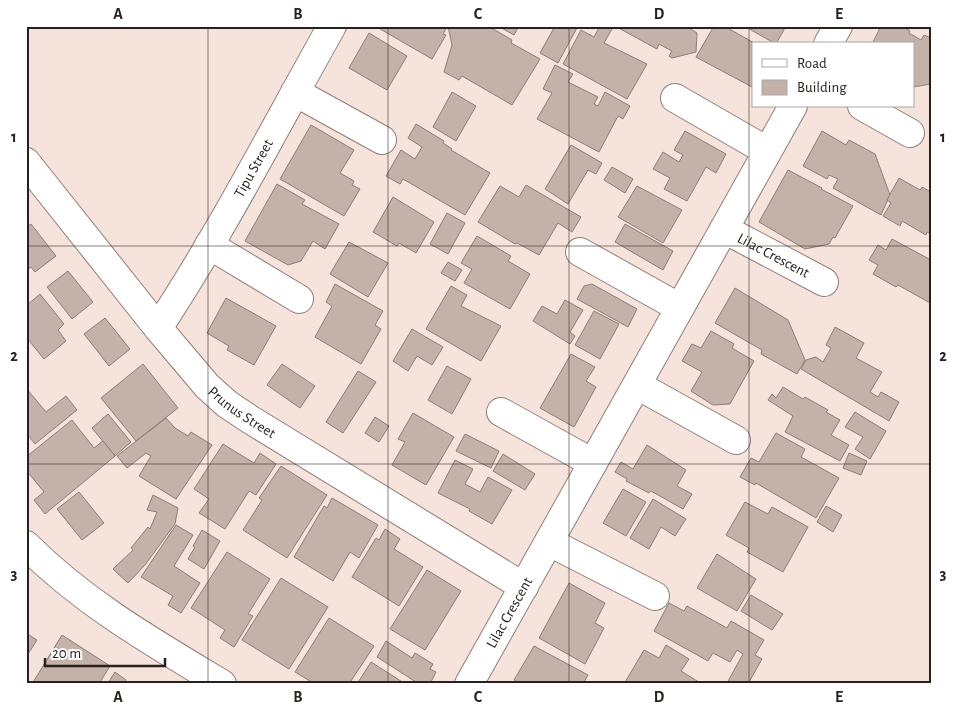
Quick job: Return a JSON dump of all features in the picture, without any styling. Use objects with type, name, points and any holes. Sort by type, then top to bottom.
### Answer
[{"type":"street","name":"Tipu Street","points":[[158,328],[210,245],[332,26]]},
{"type":"street","points":[[829,42],[838,26]]},
{"type":"street","points":[[295,92],[382,140]]},
{"type":"street","points":[[675,98],[767,151]]},
{"type":"street","name":"Lilac Crescent","points":[[470,684],[792,108]]},
{"type":"street","points":[[866,108],[910,133]]},
{"type":"street","name":"Prunus Street","points":[[26,162],[158,328],[207,386],[227,404],[524,586]]},
{"type":"street","name":"Lilac Crescent","points":[[724,229],[824,282]]},
{"type":"street","points":[[210,245],[299,299]]},
{"type":"street","points":[[580,252],[680,308]]},
{"type":"street","points":[[637,385],[736,440]]},
{"type":"street","points":[[501,412],[593,463]]},
{"type":"street","points":[[549,542],[655,596]]},
{"type":"street","points":[[26,544],[51,570],[84,597],[133,630],[222,684]]},
{"type":"building","points":[[375,26],[443,26],[446,29],[443,34],[446,35],[432,59]]},
{"type":"building","points":[[448,26],[488,26],[512,40],[511,43],[540,59],[512,105],[462,76],[459,80],[444,72],[452,45]]},
{"type":"building","points":[[498,26],[519,26],[514,35]]},
{"type":"building","points":[[555,26],[578,26],[558,63],[540,53]]},
{"type":"building","points":[[600,26],[607,26],[612,29],[604,43],[647,64],[627,99],[563,64],[581,30],[594,37]]},
{"type":"building","points":[[615,26],[686,26],[697,33],[696,52],[672,58],[669,56],[672,51],[659,44],[657,49]]},
{"type":"building","points":[[714,26],[724,26],[752,42],[752,87],[696,57]]},
{"type":"building","points":[[744,26],[786,26],[777,42],[772,42]]},
{"type":"building","points":[[881,26],[902,26],[921,40],[924,35],[931,38],[931,84],[914,87],[914,42],[873,42]]},
{"type":"building","points":[[369,33],[407,56],[387,90],[349,68]]},
{"type":"building","points":[[555,65],[573,74],[568,82],[598,97],[594,104],[598,106],[605,92],[630,106],[623,119],[618,116],[599,152],[537,119],[552,93],[543,89]]},
{"type":"building","points":[[452,92],[476,106],[456,141],[433,127]]},
{"type":"building","points":[[416,124],[444,141],[443,143],[451,150],[490,173],[465,215],[403,179],[400,184],[386,176],[401,150],[415,159],[422,147],[408,138]]},
{"type":"building","points":[[311,125],[354,150],[340,173],[354,181],[352,185],[360,189],[344,216],[280,179]]},
{"type":"building","points":[[685,131],[726,154],[716,173],[706,167],[687,201],[664,189],[670,178],[653,169],[663,152],[679,162],[683,155],[674,150]]},
{"type":"building","points":[[822,131],[846,145],[849,140],[875,154],[890,195],[881,215],[833,188],[838,179],[829,175],[827,179],[803,166]]},
{"type":"building","points":[[571,145],[602,163],[596,174],[588,170],[568,204],[545,189]]},
{"type":"building","points":[[612,167],[633,179],[625,193],[604,180]]},
{"type":"building","points":[[788,170],[853,206],[835,238],[833,237],[829,244],[805,249],[759,222]]},
{"type":"building","points":[[899,178],[920,190],[922,187],[931,192],[931,234],[927,232],[926,235],[902,221],[900,226],[883,216],[891,203],[887,200]]},
{"type":"building","points":[[277,184],[305,200],[302,204],[339,224],[325,249],[313,241],[301,261],[288,265],[245,241]]},
{"type":"building","points":[[526,185],[581,217],[572,232],[558,223],[539,255],[517,243],[515,244],[478,222],[500,186],[519,197]]},
{"type":"building","points":[[637,186],[682,210],[663,243],[618,217]]},
{"type":"building","points":[[393,197],[434,222],[416,253],[399,243],[397,246],[373,232]]},
{"type":"building","points":[[447,213],[465,223],[448,254],[430,244]]},
{"type":"building","points":[[31,224],[56,256],[35,272],[31,267],[26,271],[26,228]]},
{"type":"building","points":[[625,224],[673,251],[663,270],[615,242]]},
{"type":"building","points":[[477,236],[511,256],[508,261],[530,274],[510,309],[464,283],[472,269],[461,263]]},
{"type":"building","points":[[892,239],[931,260],[930,303],[898,285],[896,287],[873,274],[878,265],[869,260],[878,245],[886,250]]},
{"type":"building","points":[[349,242],[388,263],[368,297],[330,274]]},
{"type":"building","points":[[448,262],[462,270],[455,281],[441,273]]},
{"type":"building","points":[[68,271],[93,302],[72,319],[47,287]]},
{"type":"building","points":[[335,284],[383,311],[375,325],[381,329],[361,364],[315,337],[332,306],[326,302]]},
{"type":"building","points":[[592,284],[637,309],[628,327],[577,299],[584,286]]},
{"type":"building","points":[[451,286],[467,295],[461,306],[501,326],[481,361],[426,329]]},
{"type":"building","points":[[735,288],[788,320],[805,360],[797,374],[761,354],[762,350],[715,323]]},
{"type":"building","points":[[40,294],[64,324],[58,330],[66,341],[44,359],[26,337],[26,306]]},
{"type":"building","points":[[226,298],[276,326],[254,365],[227,350],[229,346],[207,333]]},
{"type":"building","points":[[565,300],[583,310],[570,332],[575,336],[570,344],[533,321],[542,306],[557,314]]},
{"type":"building","points":[[594,311],[619,324],[600,359],[575,345]]},
{"type":"building","points":[[105,318],[130,349],[109,366],[84,334]]},
{"type":"building","points":[[835,327],[864,343],[856,358],[882,372],[870,392],[878,397],[881,392],[899,402],[889,421],[801,369],[806,360],[816,357],[823,362],[831,348],[826,345]]},
{"type":"building","points":[[412,329],[443,347],[432,365],[417,356],[408,371],[393,361]]},
{"type":"building","points":[[711,331],[734,344],[732,348],[754,361],[730,404],[713,405],[691,391],[702,372],[682,361],[692,344],[701,348]]},
{"type":"building","points":[[571,354],[595,367],[586,381],[596,387],[574,427],[540,408]]},
{"type":"building","points":[[143,364],[178,408],[136,441],[101,398]]},
{"type":"building","points":[[282,364],[315,386],[300,408],[267,385]]},
{"type":"building","points":[[447,366],[471,379],[452,414],[428,400]]},
{"type":"building","points":[[358,371],[376,382],[343,433],[326,422]]},
{"type":"building","points":[[783,387],[803,399],[805,397],[828,410],[826,412],[840,420],[831,435],[849,445],[840,461],[785,432],[793,416],[768,400],[772,394],[776,398]]},
{"type":"building","points":[[26,388],[46,412],[66,396],[77,410],[35,444],[26,433]]},
{"type":"building","points":[[855,412],[886,431],[870,459],[855,449],[863,437],[845,427]]},
{"type":"building","points":[[413,413],[454,437],[426,485],[392,465],[405,442],[398,439]]},
{"type":"building","points":[[108,414],[131,442],[115,456],[92,428]]},
{"type":"building","points":[[375,417],[389,426],[379,442],[365,433]]},
{"type":"building","points":[[166,418],[175,428],[188,436],[191,432],[212,445],[176,499],[139,476],[151,456],[146,453],[127,468],[117,456]]},
{"type":"building","points":[[72,420],[94,448],[103,441],[115,456],[45,514],[34,500],[44,492],[26,470],[26,457]]},
{"type":"building","points":[[776,433],[805,449],[801,457],[839,478],[816,518],[756,483],[755,485],[740,477],[751,458],[759,462]]},
{"type":"building","points":[[465,434],[499,451],[491,468],[456,451]]},
{"type":"building","points":[[223,444],[254,463],[260,453],[276,464],[256,495],[249,491],[225,529],[199,513],[209,499],[194,489]]},
{"type":"building","points":[[647,445],[686,470],[677,486],[692,494],[683,509],[651,491],[649,493],[626,481],[627,479],[615,472],[621,462],[633,469]]},
{"type":"building","points":[[849,453],[867,461],[861,475],[843,468]]},
{"type":"building","points":[[503,454],[535,474],[525,490],[493,471]]},
{"type":"building","points":[[455,460],[473,469],[465,484],[480,492],[488,477],[512,490],[492,524],[469,511],[470,509],[438,493]]},
{"type":"building","points":[[281,466],[327,495],[287,558],[243,530],[262,500],[259,498]]},
{"type":"building","points":[[623,489],[646,502],[626,536],[603,523]]},
{"type":"building","points":[[79,492],[104,523],[82,540],[57,509]]},
{"type":"building","points":[[153,495],[178,508],[175,524],[145,565],[128,583],[113,569],[133,550],[131,548],[148,527],[150,529],[157,512],[147,510]]},
{"type":"building","points":[[332,498],[378,525],[359,558],[350,552],[333,581],[294,557],[324,506],[327,508]]},
{"type":"building","points":[[653,499],[686,519],[675,536],[661,527],[649,549],[630,538]]},
{"type":"building","points":[[745,502],[768,514],[772,507],[808,527],[783,572],[747,552],[749,548],[726,535]]},
{"type":"building","points":[[826,506],[842,515],[833,532],[817,522]]},
{"type":"building","points":[[176,525],[193,535],[174,566],[200,583],[181,613],[168,605],[173,596],[141,577]]},
{"type":"building","points":[[385,529],[400,539],[394,549],[423,567],[399,606],[352,577],[376,538],[379,540]]},
{"type":"building","points":[[202,530],[220,541],[204,569],[188,559]]},
{"type":"building","points":[[227,552],[270,579],[248,614],[253,616],[234,647],[220,638],[225,630],[191,608]]},
{"type":"building","points":[[717,554],[756,579],[737,611],[697,588]]},
{"type":"building","points":[[427,570],[461,591],[425,650],[390,629]]},
{"type":"building","points":[[281,578],[328,607],[289,669],[242,640]]},
{"type":"building","points":[[569,583],[605,603],[595,623],[604,628],[585,664],[539,638]]},
{"type":"building","points":[[751,595],[783,614],[772,630],[741,611]]},
{"type":"building","points":[[669,603],[684,611],[687,606],[727,628],[731,621],[764,640],[755,655],[762,659],[748,684],[727,683],[743,654],[737,650],[730,662],[713,653],[708,661],[654,631]]},
{"type":"building","points":[[329,618],[374,646],[349,684],[315,684],[295,672]]},
{"type":"building","points":[[26,633],[37,640],[26,657]]},
{"type":"building","points":[[62,635],[110,666],[99,684],[32,684]]},
{"type":"building","points":[[386,641],[412,658],[415,653],[433,664],[430,669],[436,672],[430,684],[419,684],[377,657]]},
{"type":"building","points":[[666,645],[689,659],[681,671],[702,684],[624,684],[644,650],[659,658]]},
{"type":"building","points":[[534,646],[588,675],[583,684],[521,684],[514,680]]},
{"type":"building","points":[[371,662],[404,683],[404,684],[357,684]]},
{"type":"building","points":[[115,672],[126,680],[124,684],[105,684],[106,682],[108,683]]}]
